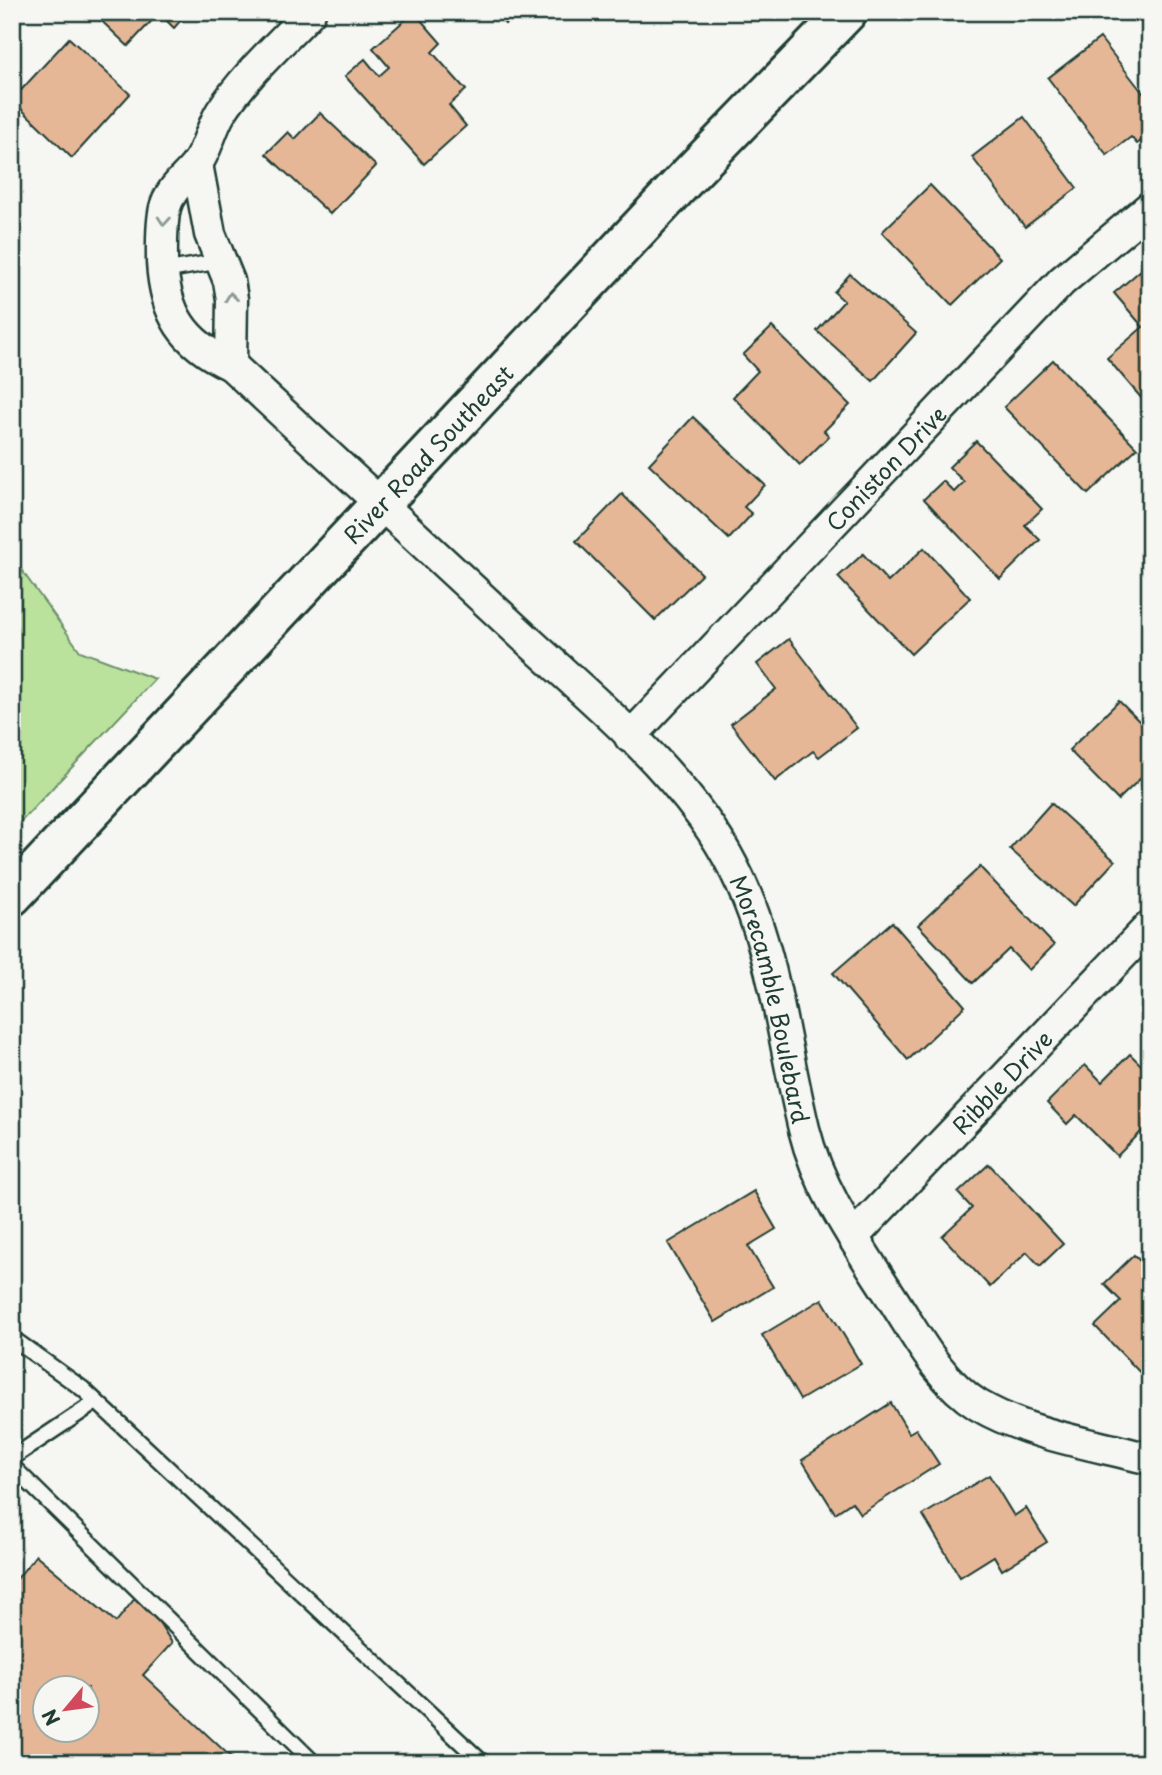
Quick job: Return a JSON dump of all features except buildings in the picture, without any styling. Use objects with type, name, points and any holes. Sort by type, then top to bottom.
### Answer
[{"type":"main road","name":"River Road Southeast","points":[[12,896],[691,173],[846,12]]},
{"type":"street","points":[[231,365],[232,299],[210,234],[197,164],[208,135],[222,111],[245,81],[310,12]]},
{"type":"street","name":"Morecamble Boulebard","points":[[197,164],[171,194],[165,208],[163,271],[165,294],[172,314],[199,346],[231,365],[630,737],[702,816],[744,886],[773,975],[804,1129],[814,1162],[830,1199],[928,1354],[952,1384],[977,1404],[1035,1429],[1150,1459]]},
{"type":"street","name":"Coniston Drive","points":[[630,737],[1027,316],[1103,244],[1150,207]]},
{"type":"street","name":"Ribble Drive","points":[[853,1237],[1150,926]]},
{"type":"lane","points":[[163,271],[221,261]]},
{"type":"lane","points":[[12,1338],[96,1402],[483,1763]]},
{"type":"lane","points":[[12,1458],[96,1402]]},
{"type":"lane","points":[[12,1466],[314,1763]]},
{"type":"green space","points":[[12,557],[80,651],[155,679],[12,831]]}]
